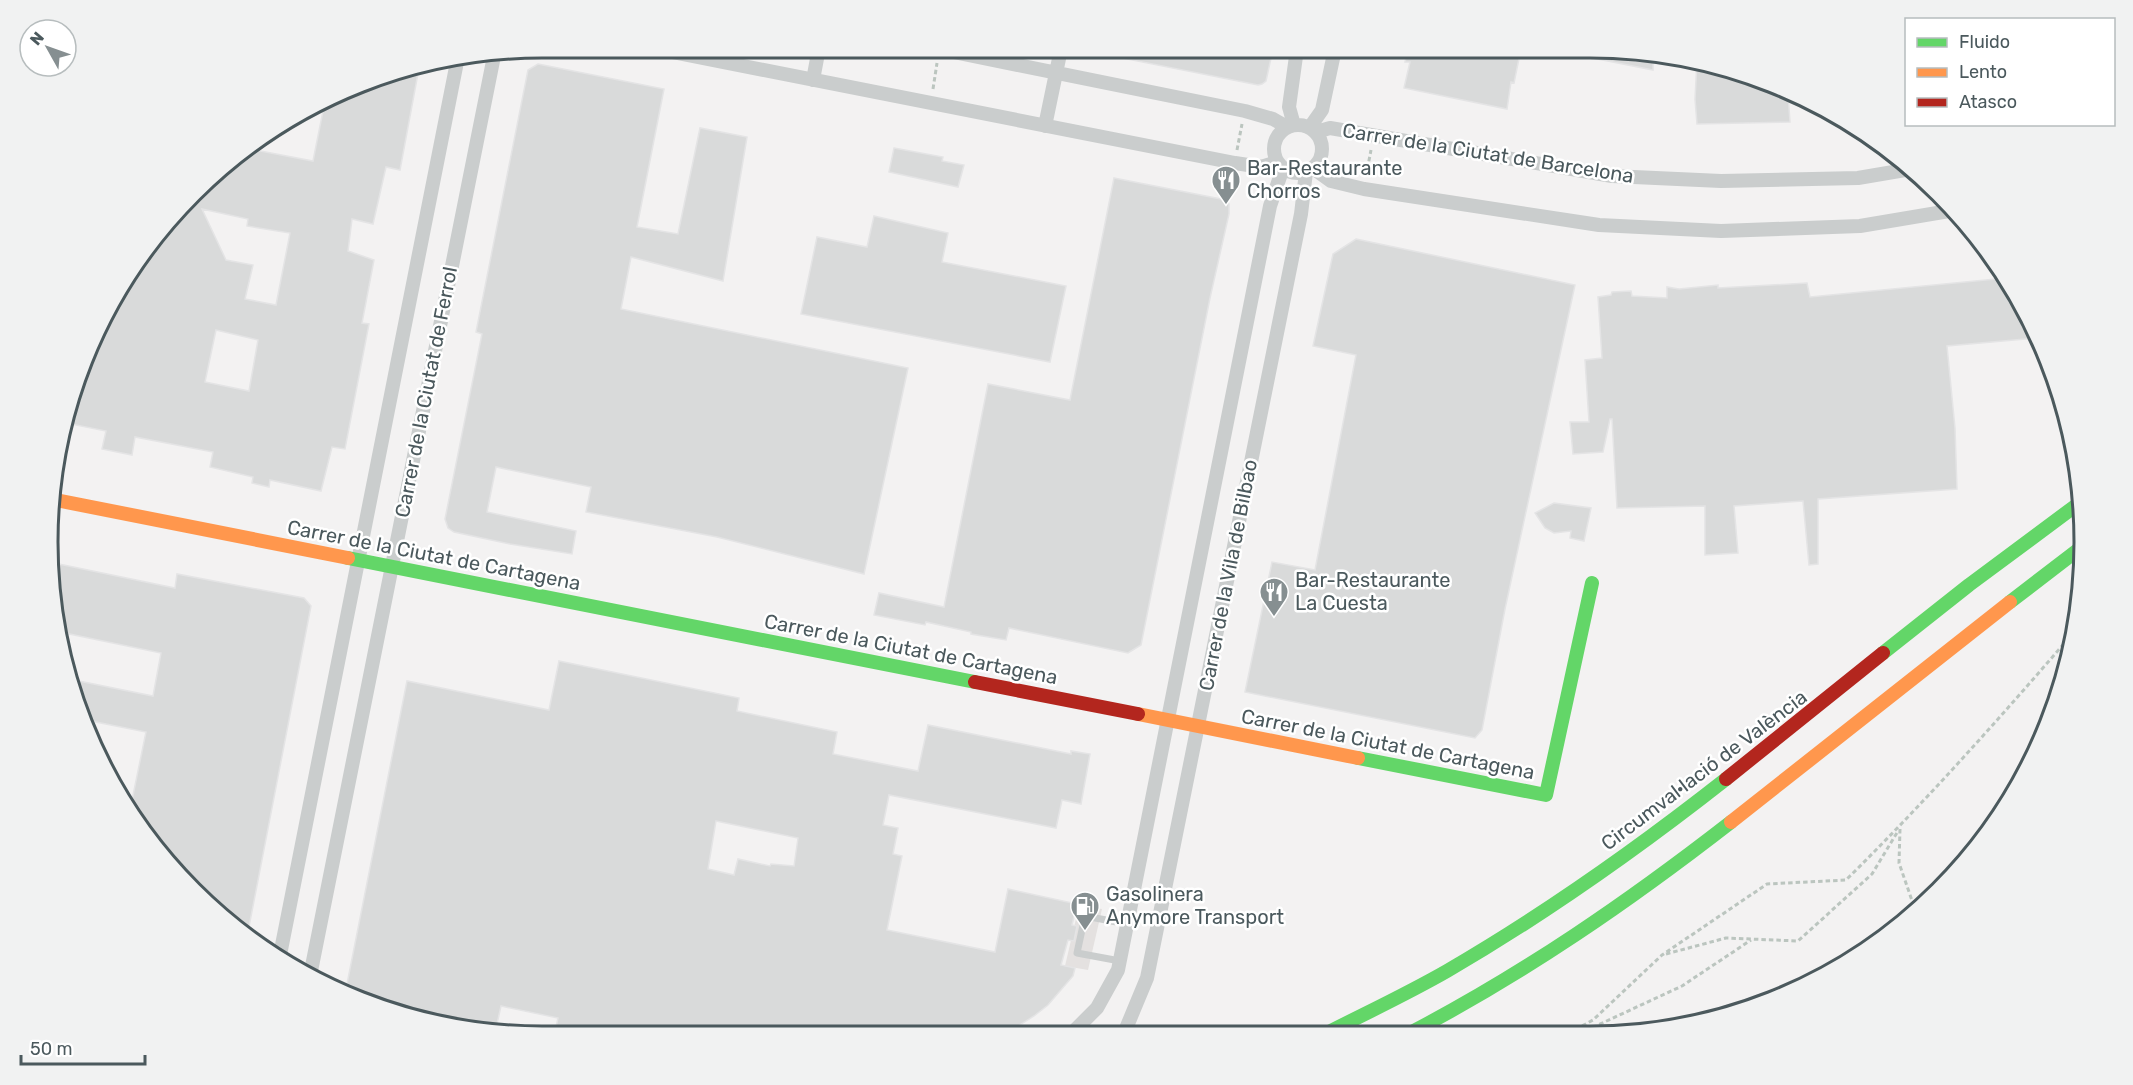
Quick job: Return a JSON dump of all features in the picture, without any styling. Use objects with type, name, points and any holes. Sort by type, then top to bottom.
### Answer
[{"type":"main road","name":"Carrer de la Ciutat de Cartagena","points":[[61,501],[1546,795],[1592,583]]},
{"type":"main road","name":"Circumval·lació de València","points":[[1341,1026],[1426,982],[1510,933],[1600,873],[1723,782],[1991,568],[2073,508]]},
{"type":"main road","points":[[1424,1026],[1554,951],[1628,902],[2003,606],[2074,553]]},
{"type":"street","points":[[702,58],[1234,163],[1261,167],[1280,165],[1299,174],[1310,170],[1322,154],[1322,146],[1313,130]]},
{"type":"street","points":[[813,80],[817,58]]},
{"type":"street","points":[[982,58],[1245,111],[1291,126],[1313,130]]},
{"type":"street","points":[[1045,126],[1059,58]]},
{"type":"street","points":[[1291,126],[1289,107],[1296,58]]},
{"type":"street","points":[[1313,130],[1322,110],[1333,58]]},
{"type":"street","name":"Carrer de la Ciutat de Ferrol","points":[[312,968],[493,62]]},
{"type":"street","name":"Carrer de la Ciutat de Ferrol","points":[[281,950],[456,67]]},
{"type":"street","points":[[1280,165],[1274,146],[1276,138],[1291,126]]},
{"type":"street","name":"Carrer de la Ciutat de Barcelona","points":[[1313,130],[1330,128],[1612,176],[1721,181],[1858,178],[1900,171]]},
{"type":"street","name":"Carrer de la Vila de Bilbao","points":[[1079,1026],[1097,1008],[1119,966],[1280,165]]},
{"type":"street","points":[[1310,170],[1331,181],[1364,189],[1599,225],[1721,231],[1860,226],[1944,212]]},
{"type":"street","name":"Carrer de la Vila de Bilbao","points":[[1127,1026],[1147,978],[1310,170]]},
{"type":"lane","points":[[1119,966],[1077,952],[1085,916],[1127,924]]},
{"type":"path","points":[[931,103],[936,58]]},
{"type":"path","points":[[1234,163],[1245,111]]},
{"type":"path","points":[[1364,189],[1374,137]]},
{"type":"path","points":[[1582,1026],[1593,1020],[1662,955],[1767,884],[1846,880],[1900,827],[2063,644]]},
{"type":"path","points":[[1900,827],[1899,862],[1913,903]]},
{"type":"path","points":[[1662,955],[1726,938],[1798,941],[1872,874],[1900,827]]},
{"type":"path","points":[[1597,1026],[1682,986],[1752,939]]},
{"type":"shaded area","name":"Gasolinera Anymore Transport","points":[[1079,906],[1102,909],[1088,970],[1065,966]]},
{"type":"building","points":[[1122,58],[1271,58],[1266,81],[1258,85]]},
{"type":"building","points":[[1406,58],[1519,58],[1514,83],[1511,82],[1507,109],[1404,88],[1410,62],[1405,62]]},
{"type":"building","points":[[1593,58],[1653,63],[1653,70]]},
{"type":"building","points":[[538,64],[664,89],[637,227],[678,234],[700,128],[747,137],[723,281],[631,257],[621,309],[908,368],[864,574],[717,537],[586,512],[591,487],[496,467],[487,512],[576,531],[572,554],[510,544],[454,532],[448,528],[445,519],[482,334],[476,332],[528,70]]},
{"type":"building","points":[[1696,71],[1746,84],[1788,101],[1790,122],[1697,124]]},
{"type":"building","points":[[418,75],[400,170],[386,167],[373,224],[352,219],[348,251],[374,260],[362,323],[369,324],[345,449],[332,447],[321,491],[270,480],[269,487],[252,483],[253,477],[210,467],[213,452],[135,437],[132,455],[102,449],[106,431],[73,424],[75,417],[95,357],[108,328],[123,300],[159,248],[200,200],[259,151],[313,161],[323,111],[357,95]],"holes":[[[202,209],[248,219],[247,226],[290,233],[276,305],[245,299],[253,265],[226,260]],[[216,330],[258,340],[249,391],[205,382]]]},
{"type":"building","points":[[894,148],[943,157],[942,161],[964,165],[958,187],[889,172]]},
{"type":"building","points":[[1114,178],[1226,200],[1229,204],[1229,214],[1210,298],[1141,645],[1128,653],[1009,628],[1006,640],[971,634],[971,632],[926,622],[925,625],[874,615],[879,593],[944,607],[988,384],[1070,400]]},
{"type":"building","points":[[874,216],[948,233],[942,262],[1066,286],[1050,362],[801,314],[817,237],[867,247]]},
{"type":"building","points":[[1356,239],[1575,285],[1505,609],[1482,730],[1475,738],[1245,692],[1272,562],[1315,570],[1356,355],[1313,346],[1333,254]]},
{"type":"building","points":[[1996,279],[2030,339],[1947,346],[1955,428],[1957,489],[1818,499],[1818,564],[1809,565],[1803,501],[1734,506],[1738,553],[1705,555],[1705,506],[1617,508],[1612,419],[1610,419],[1603,452],[1573,454],[1570,422],[1589,422],[1585,360],[1602,358],[1598,297],[1611,295],[1612,292],[1631,291],[1632,296],[1667,298],[1667,287],[1679,289],[1718,285],[1718,288],[1807,283],[1810,297]]},
{"type":"building","points":[[1554,503],[1591,508],[1584,541],[1570,538],[1571,531],[1554,533],[1545,528],[1535,513]]},
{"type":"building","points":[[59,564],[175,588],[177,574],[304,598],[311,606],[249,927],[200,885],[179,862],[132,799],[146,732],[93,721],[84,698],[79,681],[153,696],[161,653],[67,634]]},
{"type":"building","points":[[559,661],[739,698],[737,711],[837,732],[833,754],[918,771],[928,725],[1071,754],[1071,751],[1090,754],[1081,804],[1062,800],[1056,828],[889,795],[883,825],[898,828],[893,854],[902,856],[887,930],[995,952],[1008,889],[1077,904],[1072,925],[1077,926],[1074,941],[1068,940],[1061,965],[1075,968],[1073,976],[1048,1005],[1018,1026],[556,1026],[558,1018],[501,1006],[497,1024],[417,1010],[357,990],[347,985],[407,681],[549,710]],"holes":[[[716,821],[798,838],[794,866],[771,864],[770,866],[738,859],[734,875],[708,869]]]},
{"type":"traffic: fast","points":[[1883,653],[2073,508]]},
{"type":"traffic: fast","points":[[2010,602],[2074,553]]},
{"type":"traffic: fast","points":[[348,558],[975,682]]},
{"type":"traffic: fast","points":[[1358,758],[1546,795],[1592,583]]},
{"type":"traffic: fast","points":[[1341,1026],[1432,979],[1555,904],[1659,831],[1726,779]]},
{"type":"traffic: fast","points":[[1423,1026],[1494,986],[1575,935],[1654,880],[1731,822]]},
{"type":"traffic: slow","points":[[61,501],[348,558]]},
{"type":"traffic: slow","points":[[1731,822],[2010,602]]},
{"type":"traffic: slow","points":[[1138,714],[1358,758]]},
{"type":"traffic: jam","points":[[1726,779],[1883,653]]},
{"type":"traffic: jam","points":[[975,682],[1138,714]]},
{"type":"place","name":"Bar-Restaurante Chorros","points":[[1226,206]]},
{"type":"place","name":"Bar-Restaurante La Cuesta","points":[[1274,618]]},
{"type":"place","name":"Gasolinera Anymore Transport","points":[[1085,932]]}]
